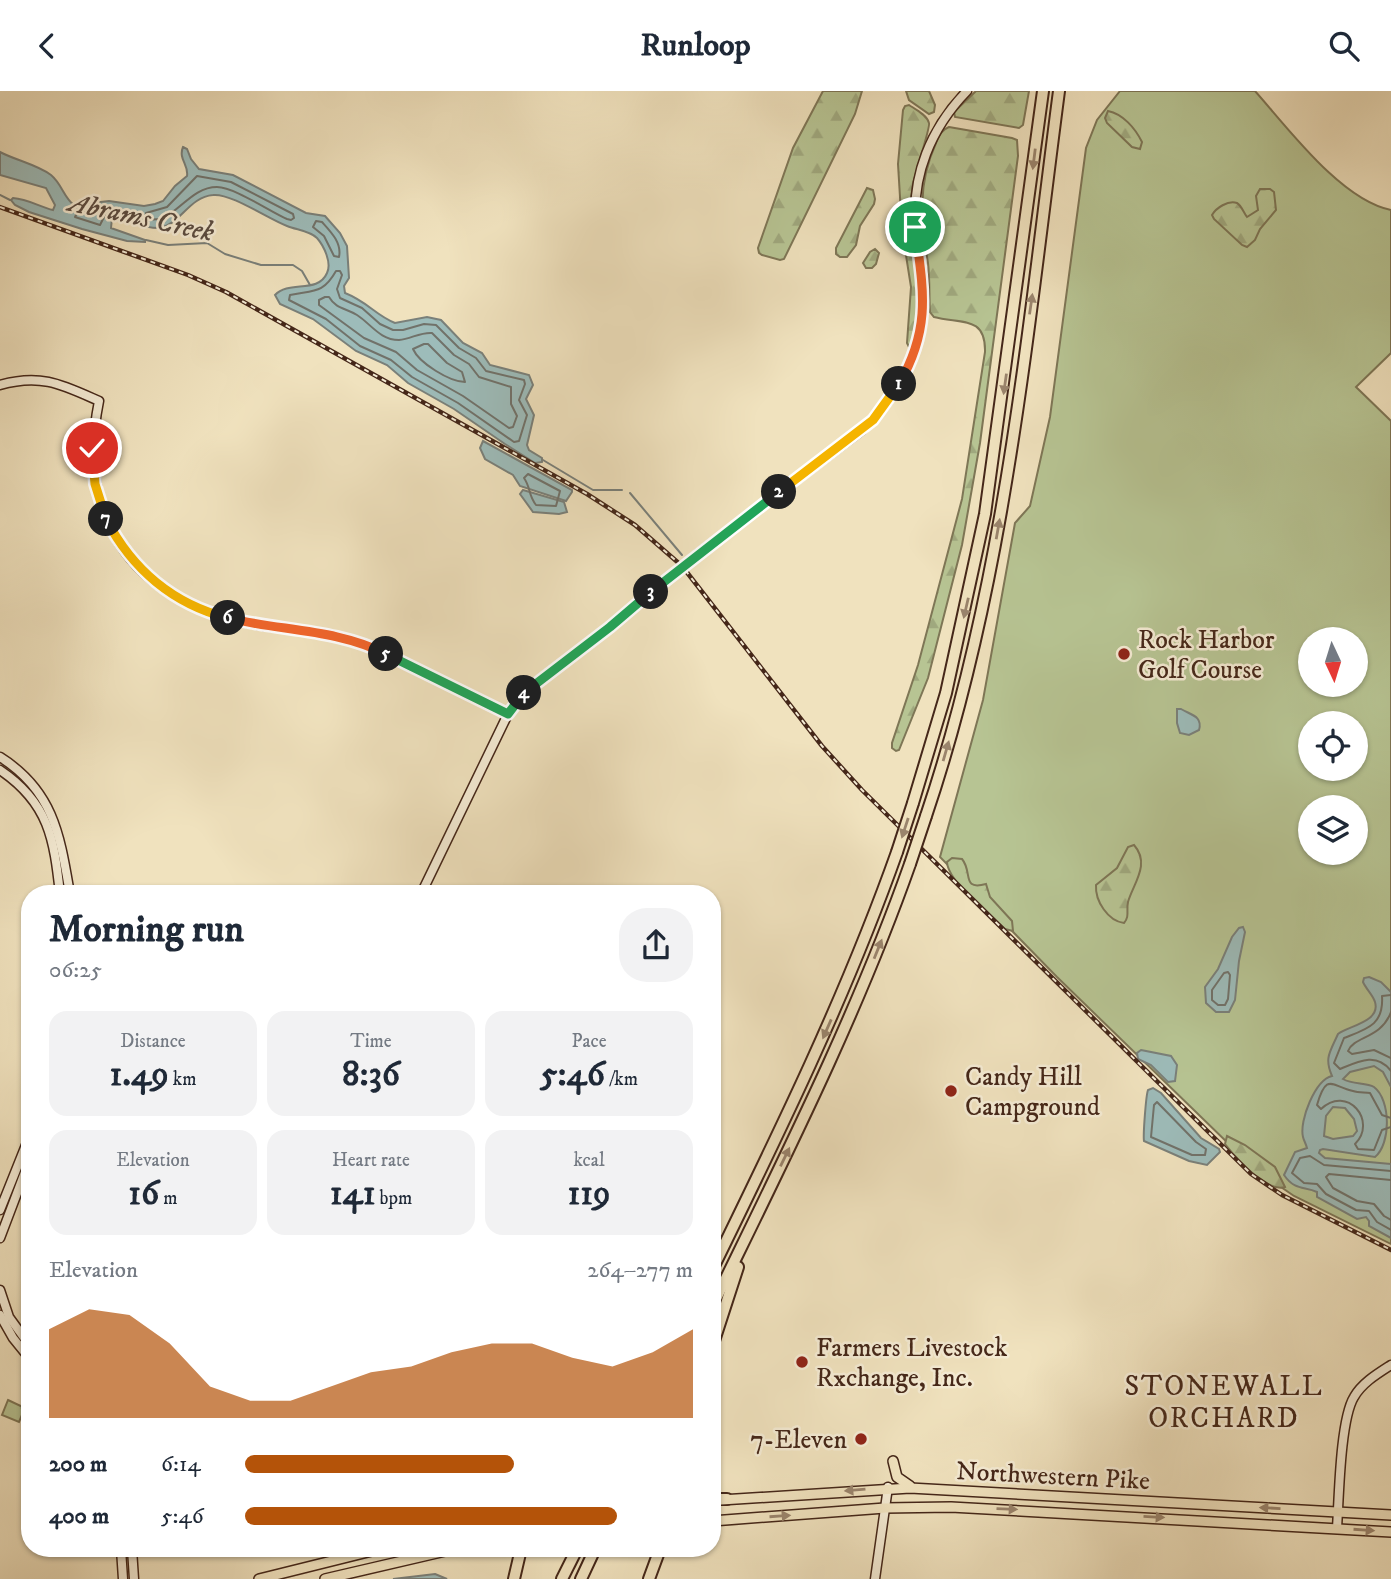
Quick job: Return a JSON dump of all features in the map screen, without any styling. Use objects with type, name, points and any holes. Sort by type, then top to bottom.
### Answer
[{"type":"highway","points":[[721,1251],[831,1022],[873,918],[913,803],[946,693],[985,514],[1043,91]]},
{"type":"highway","points":[[721,1288],[853,1012],[910,864],[964,684],[999,529],[1017,414],[1059,91]]},
{"type":"highway","points":[[721,1240],[759,1173]]},
{"type":"highway","points":[[721,1319],[738,1267],[772,1183]]},
{"type":"highway","points":[[721,1499],[727,1499]]},
{"type":"highway","points":[[514,1557],[515,1575]]},
{"type":"highway","points":[[515,1575],[519,1557]]},
{"type":"highway","points":[[562,1579],[573,1557]]},
{"type":"highway","points":[[581,1579],[591,1557]]},
{"type":"highway","points":[[649,1579],[657,1557]]},
{"type":"main road","points":[[425,885],[508,714],[529,688],[862,429],[880,412],[892,395],[917,344],[923,310],[923,276],[915,216],[918,178],[935,132],[967,91]]},
{"type":"main road","points":[[0,385],[20,380],[41,380],[67,386],[99,401],[92,458],[101,506],[120,544],[140,569],[158,585],[192,605],[224,617],[328,635],[379,650],[508,714]]},
{"type":"main road","points":[[0,757],[18,769],[36,787],[51,811],[61,839],[69,885]]},
{"type":"main road","points":[[0,770],[28,794],[42,813],[51,833],[60,885]]},
{"type":"main road","points":[[0,1210],[21,1158]]},
{"type":"main road","points":[[0,1238],[21,1183]]},
{"type":"main road","points":[[0,1290],[9,1317],[21,1334]]},
{"type":"main road","points":[[0,1315],[21,1348]]},
{"type":"main road","points":[[1337,1528],[1346,1416],[1351,1401],[1369,1380],[1391,1365]]},
{"type":"main road","points":[[893,1461],[897,1477],[914,1488]]},
{"type":"main road","points":[[875,1579],[888,1487]]},
{"type":"main road","name":"Northwestern Pike","points":[[727,1499],[888,1487],[1391,1515]]},
{"type":"main road","points":[[1086,1513],[1091,1504],[1104,1499]]},
{"type":"main road","name":"Northwestern Pike","points":[[721,1520],[885,1508],[951,1507],[1391,1532]]},
{"type":"main road","points":[[122,1557],[123,1579]]},
{"type":"main road","points":[[133,1557],[134,1579]]},
{"type":"main road","points":[[259,1579],[347,1557]]},
{"type":"main road","points":[[331,1561],[329,1579],[422,1557]]},
{"type":"main road","points":[[331,1561],[342,1577]]},
{"type":"green space","points":[[823,91],[862,91],[855,114],[784,259],[762,255],[758,248],[793,148]]},
{"type":"green space","points":[[906,91],[929,91],[935,105],[934,112],[929,114],[909,100]]},
{"type":"green space","points":[[976,91],[1029,91],[1023,125],[1019,128],[955,117],[954,112]]},
{"type":"green space","points":[[1120,91],[1255,91],[1299,142],[1335,178],[1372,204],[1391,210],[1391,353],[1356,387],[1391,421],[1391,1244],[1294,1196],[1265,1176],[1057,977],[940,857],[983,700],[1015,523],[1030,506],[1050,417],[1086,148],[1097,120]]},
{"type":"green space","points":[[909,105],[929,123],[912,190],[912,224],[919,297],[912,345],[909,347],[907,343],[911,287],[902,230],[898,164],[903,110]]},
{"type":"green space","points":[[1108,111],[1124,118],[1132,127],[1142,142],[1140,149],[1132,147],[1107,123],[1105,118]]},
{"type":"green space","points":[[949,127],[1017,140],[1018,156],[980,443],[962,545],[928,678],[899,750],[896,751],[892,748],[892,743],[918,665],[962,499],[985,352],[984,340],[976,327],[962,321],[934,317],[930,312],[929,269],[922,217],[923,188],[936,143],[942,132]]},
{"type":"green space","points":[[867,188],[873,190],[874,204],[860,226],[856,245],[847,257],[840,257],[836,254],[836,248]]},
{"type":"green space","points":[[1260,189],[1274,192],[1276,210],[1247,247],[1212,215],[1223,205],[1234,202],[1240,205],[1247,217],[1258,210],[1256,196]]},
{"type":"green space","points":[[875,249],[879,253],[876,264],[872,268],[866,268],[863,263]]},
{"type":"green space","points":[[1134,845],[1139,852],[1141,867],[1128,902],[1124,923],[1113,918],[1104,909],[1096,885],[1117,868],[1128,847]]},
{"type":"green space","points":[[952,858],[962,859],[970,883],[986,884],[990,897],[1012,921],[1013,931],[1005,929],[954,879],[947,862]]},
{"type":"green space","points":[[1227,1136],[1245,1145],[1275,1167],[1285,1187],[1270,1185],[1252,1173],[1225,1144]]},
{"type":"green space","points":[[8,1400],[21,1406],[19,1422],[2,1415]]},
{"type":"water","points":[[183,147],[199,169],[233,175],[306,213],[325,216],[347,246],[349,278],[344,286],[345,293],[395,323],[427,317],[441,320],[463,343],[482,353],[490,365],[529,375],[533,385],[526,399],[534,415],[527,445],[529,450],[542,458],[542,462],[535,463],[454,409],[408,383],[387,365],[356,351],[313,319],[280,304],[275,295],[281,291],[317,283],[327,273],[329,264],[325,250],[311,234],[279,223],[229,198],[213,195],[197,201],[173,222],[159,228],[112,218],[111,228],[145,242],[127,241],[29,212],[15,205],[11,200],[13,198],[53,210],[55,205],[46,188],[0,175],[0,152],[51,175],[74,205],[109,201],[144,206],[163,201],[187,176]]},
{"type":"water","points":[[483,441],[572,492],[566,501],[520,486],[513,475],[485,459],[480,448]]},
{"type":"water","points":[[523,490],[564,502],[567,512],[533,512],[520,494]]},
{"type":"water","points":[[1177,709],[1198,719],[1199,730],[1189,735],[1180,733]]},
{"type":"water","points":[[1243,927],[1245,932],[1235,1000],[1229,1012],[1216,1012],[1206,1003],[1205,987],[1218,969],[1232,937]]},
{"type":"water","points":[[1369,977],[1381,982],[1391,992],[1391,1087],[1383,1072],[1374,1066],[1350,1072],[1343,1079],[1371,1085],[1380,1093],[1387,1122],[1384,1142],[1375,1157],[1323,1149],[1319,1153],[1325,1158],[1391,1164],[1391,1238],[1369,1226],[1366,1217],[1357,1219],[1317,1197],[1317,1192],[1292,1184],[1284,1175],[1295,1152],[1307,1148],[1303,1137],[1303,1121],[1314,1093],[1332,1076],[1328,1060],[1338,1034],[1369,1019],[1376,1009],[1374,999],[1363,982],[1364,978]],"holes":[[[1333,1107],[1345,1108],[1354,1119],[1357,1131],[1353,1136],[1333,1139],[1324,1136],[1326,1116]]]},
{"type":"water","points":[[1141,1050],[1171,1056],[1177,1065],[1175,1081],[1168,1082],[1151,1065],[1138,1059],[1137,1053]]},
{"type":"water","points":[[1153,1088],[1161,1093],[1201,1138],[1219,1149],[1220,1152],[1207,1165],[1189,1161],[1144,1141],[1147,1093]]},
{"type":"water","points":[[435,1574],[447,1579],[393,1579]]},
{"type":"waterway","name":"Abrams Creek","points":[[0,195],[10,200]]},
{"type":"waterway","name":"Abrams Creek","points":[[146,240],[168,245],[207,243],[225,254],[261,265],[293,265],[302,271],[310,285]]},
{"type":"waterway","name":"Abrams Creek","points":[[543,460],[593,490],[622,490]]},
{"type":"waterway","name":"Abrams Creek","points":[[630,493],[682,555]]},
{"type":"railway","points":[[0,207],[188,275],[226,292],[587,494],[635,525],[682,566],[822,746],[862,790],[1251,1174],[1282,1195],[1391,1250]]},
{"type":"place","name":"Rock Harbor Golf Course","points":[[1124,654]]},
{"type":"place","name":"Candy Hill Campground","points":[[951,1091]]},
{"type":"place","name":"Farmers Livestock Rxchange, Inc.","points":[[802,1362]]},
{"type":"place","name":"7-Eleven","points":[[861,1439]]},
{"type":"district","name":"STONEWALL ORCHARD","points":[[1224,1401]]},
{"type":"route","points":[[92,448],[95,484],[105,517],[128,556],[164,589],[192,605],[224,617],[360,643],[508,714],[529,688],[862,429],[880,412],[903,377],[919,336],[924,291],[915,227]]}]
